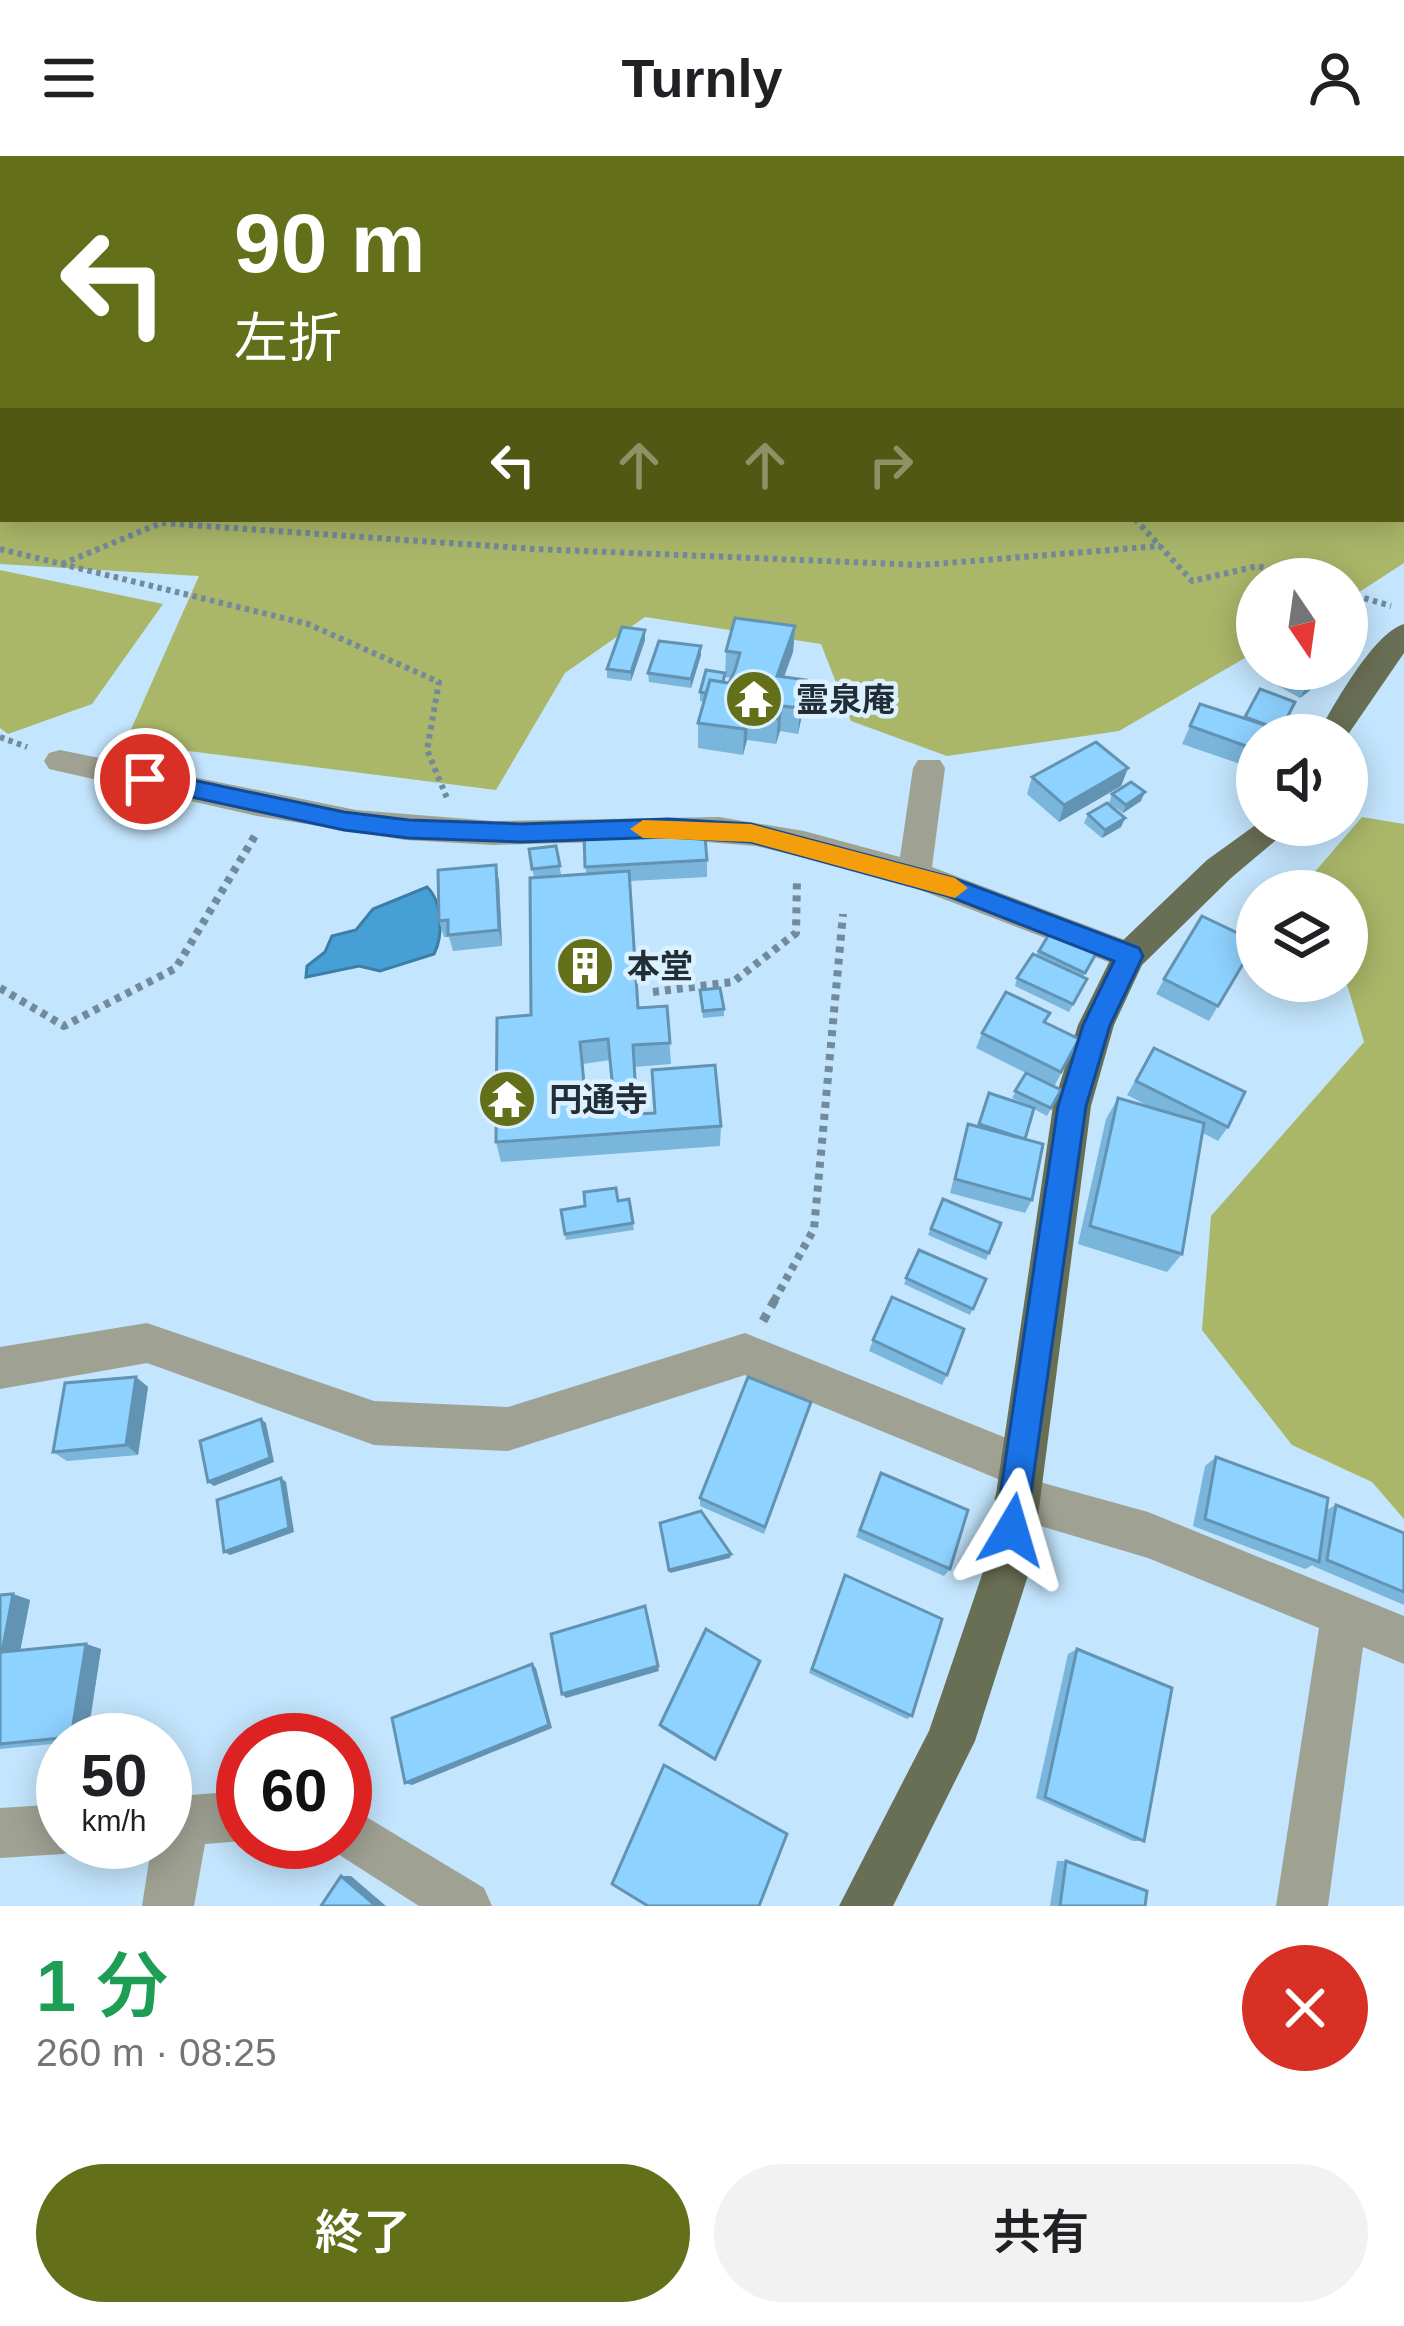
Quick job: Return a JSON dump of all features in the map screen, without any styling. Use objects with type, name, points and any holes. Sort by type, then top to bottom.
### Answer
[{"type":"main road","points":[[1344,714],[1404,634]]},
{"type":"main road","points":[[865,1906],[950,1741],[1009,1563],[1072,1106],[1096,1025],[1130,956],[1219,869],[1250,846]]},
{"type":"street","points":[[60,761],[344,821],[461,832],[668,828],[751,833],[914,875],[1130,956]]},
{"type":"street","points":[[914,875],[929,768]]},
{"type":"street","points":[[0,1368],[147,1343],[374,1424],[508,1430],[745,1354],[1018,1482],[1404,1640]]},
{"type":"street","points":[[1301,1906],[1344,1616]]},
{"type":"street","points":[[0,1833],[36,1831]]},
{"type":"street","points":[[372,1846],[466,1906]]},
{"type":"street","points":[[168,1906],[171,1869]]},
{"type":"path","points":[[1138,522],[1192,581],[1236,571]]},
{"type":"path","points":[[62,564],[161,523],[536,549],[922,565],[1160,546]]},
{"type":"path","points":[[0,549],[308,624],[439,682],[427,751],[461,832]]},
{"type":"path","points":[[1368,598],[1404,609]]},
{"type":"path","points":[[0,988],[64,1026],[176,968],[272,806]]},
{"type":"path","points":[[653,992],[733,982],[796,933],[797,842]]},
{"type":"path","points":[[745,1354],[814,1229],[844,914]]},
{"type":"green space","points":[[0,522],[1404,522],[1404,563],[1368,586],[1368,558],[1236,558],[1236,663],[1119,731],[947,756],[851,721],[821,644],[645,617],[565,673],[496,790],[125,743],[199,576],[0,564]]},
{"type":"green space","points":[[0,570],[163,604],[92,704],[8,734],[0,728]]},
{"type":"green space","points":[[1368,818],[1404,824],[1404,1519],[1372,1482],[1292,1445],[1202,1330],[1211,1216],[1364,1042],[1352,1002],[1368,1002],[1368,870],[1316,870],[1337,846],[1368,846]]},
{"type":"water","points":[[427,887],[440,920],[434,954],[380,971],[359,966],[306,977],[307,966],[325,952],[332,936],[356,930],[373,909]]},
{"type":"building","points":[[735,618],[795,626],[777,676],[806,680],[800,708],[782,706],[778,719],[748,715],[744,729],[698,723],[710,680],[729,683],[735,670],[740,653],[726,651]]},
{"type":"building","points":[[622,627],[645,630],[631,672],[607,669]]},
{"type":"building","points":[[659,641],[701,646],[691,679],[648,673]]},
{"type":"building","points":[[706,670],[725,673],[723,682],[710,680],[706,693],[700,692]]},
{"type":"building","points":[[1259,690],[1295,702],[1289,714],[1247,714]]},
{"type":"building","points":[[1200,704],[1236,716],[1236,742],[1190,726]]},
{"type":"building","points":[[1096,742],[1128,768],[1064,805],[1032,777]]},
{"type":"building","points":[[1131,782],[1145,792],[1126,805],[1112,794]]},
{"type":"building","points":[[1107,803],[1125,818],[1105,830],[1088,814]]},
{"type":"building","points":[[704,826],[707,860],[585,867],[584,833]]},
{"type":"building","points":[[556,846],[560,866],[532,869],[529,849]]},
{"type":"building","points":[[496,865],[499,930],[448,935],[448,920],[439,921],[438,870]]},
{"type":"building","points":[[629,871],[638,1008],[667,1006],[670,1043],[633,1045],[637,1114],[655,1113],[652,1070],[715,1065],[721,1126],[496,1142],[497,1018],[531,1015],[530,878]],"holes":[[[608,1039],[615,1111],[587,1114],[580,1042]]]},
{"type":"building","points":[[1202,916],[1236,932],[1236,976],[1218,1006],[1164,979]]},
{"type":"building","points":[[1051,931],[1097,952],[1085,973],[1039,951]]},
{"type":"building","points":[[1033,954],[1087,979],[1073,1004],[1017,978]]},
{"type":"building","points":[[720,988],[724,1009],[703,1011],[700,990]]},
{"type":"building","points":[[1006,992],[1050,1013],[1044,1022],[1079,1039],[1061,1072],[982,1033]]},
{"type":"building","points":[[1154,1048],[1245,1092],[1228,1127],[1136,1081]]},
{"type":"building","points":[[1026,1073],[1061,1090],[1051,1108],[1015,1091]]},
{"type":"building","points":[[989,1093],[1034,1108],[1025,1139],[979,1124]]},
{"type":"building","points":[[1118,1098],[1204,1123],[1182,1254],[1090,1226]]},
{"type":"building","points":[[968,1124],[1043,1144],[1032,1200],[955,1179]]},
{"type":"building","points":[[616,1188],[618,1201],[629,1199],[633,1223],[565,1234],[561,1210],[585,1206],[584,1192]]},
{"type":"building","points":[[943,1199],[1001,1223],[989,1253],[931,1229]]},
{"type":"building","points":[[919,1250],[986,1279],[973,1309],[906,1278]]},
{"type":"building","points":[[892,1297],[964,1329],[947,1375],[873,1340]]},
{"type":"building","points":[[136,1377],[126,1445],[53,1452],[65,1383]]},
{"type":"building","points":[[748,1377],[811,1402],[765,1527],[700,1498]]},
{"type":"building","points":[[261,1419],[270,1458],[208,1482],[200,1441]]},
{"type":"building","points":[[1216,1457],[1328,1498],[1319,1562],[1205,1519]]},
{"type":"building","points":[[881,1473],[968,1510],[950,1569],[860,1530]]},
{"type":"building","points":[[281,1478],[289,1528],[224,1552],[217,1500]]},
{"type":"building","points":[[1336,1505],[1404,1533],[1404,1592],[1327,1560]]},
{"type":"building","points":[[701,1511],[731,1554],[669,1570],[660,1523]]},
{"type":"building","points":[[845,1575],[942,1619],[912,1716],[812,1669]]},
{"type":"building","points":[[13,1594],[2,1652],[86,1644],[75,1713],[36,1713],[36,1740],[0,1744],[0,1595]]},
{"type":"building","points":[[645,1606],[658,1666],[562,1694],[551,1634]]},
{"type":"building","points":[[706,1629],[760,1661],[715,1759],[660,1725]]},
{"type":"building","points":[[1077,1649],[1172,1688],[1144,1841],[1045,1797]]},
{"type":"building","points":[[532,1664],[549,1725],[405,1783],[392,1718]]},
{"type":"building","points":[[664,1765],[787,1834],[759,1906],[648,1906],[612,1884]]},
{"type":"building","points":[[1066,1861],[1147,1891],[1145,1906],[1060,1906]]},
{"type":"building","points":[[341,1876],[376,1906],[321,1906]]},
{"type":"slow traffic","points":[[643,829],[751,833],[955,888]]},
{"type":"place","name":"霊泉庵","points":[[754,699]]},
{"type":"place","name":"本堂","points":[[585,966]]},
{"type":"place","name":"円通寺","points":[[507,1099]]},
{"type":"route","points":[[145,779],[344,821],[409,829],[521,833],[668,828],[751,833],[914,875],[1130,956],[1096,1025],[1072,1106],[1012,1530]]}]
